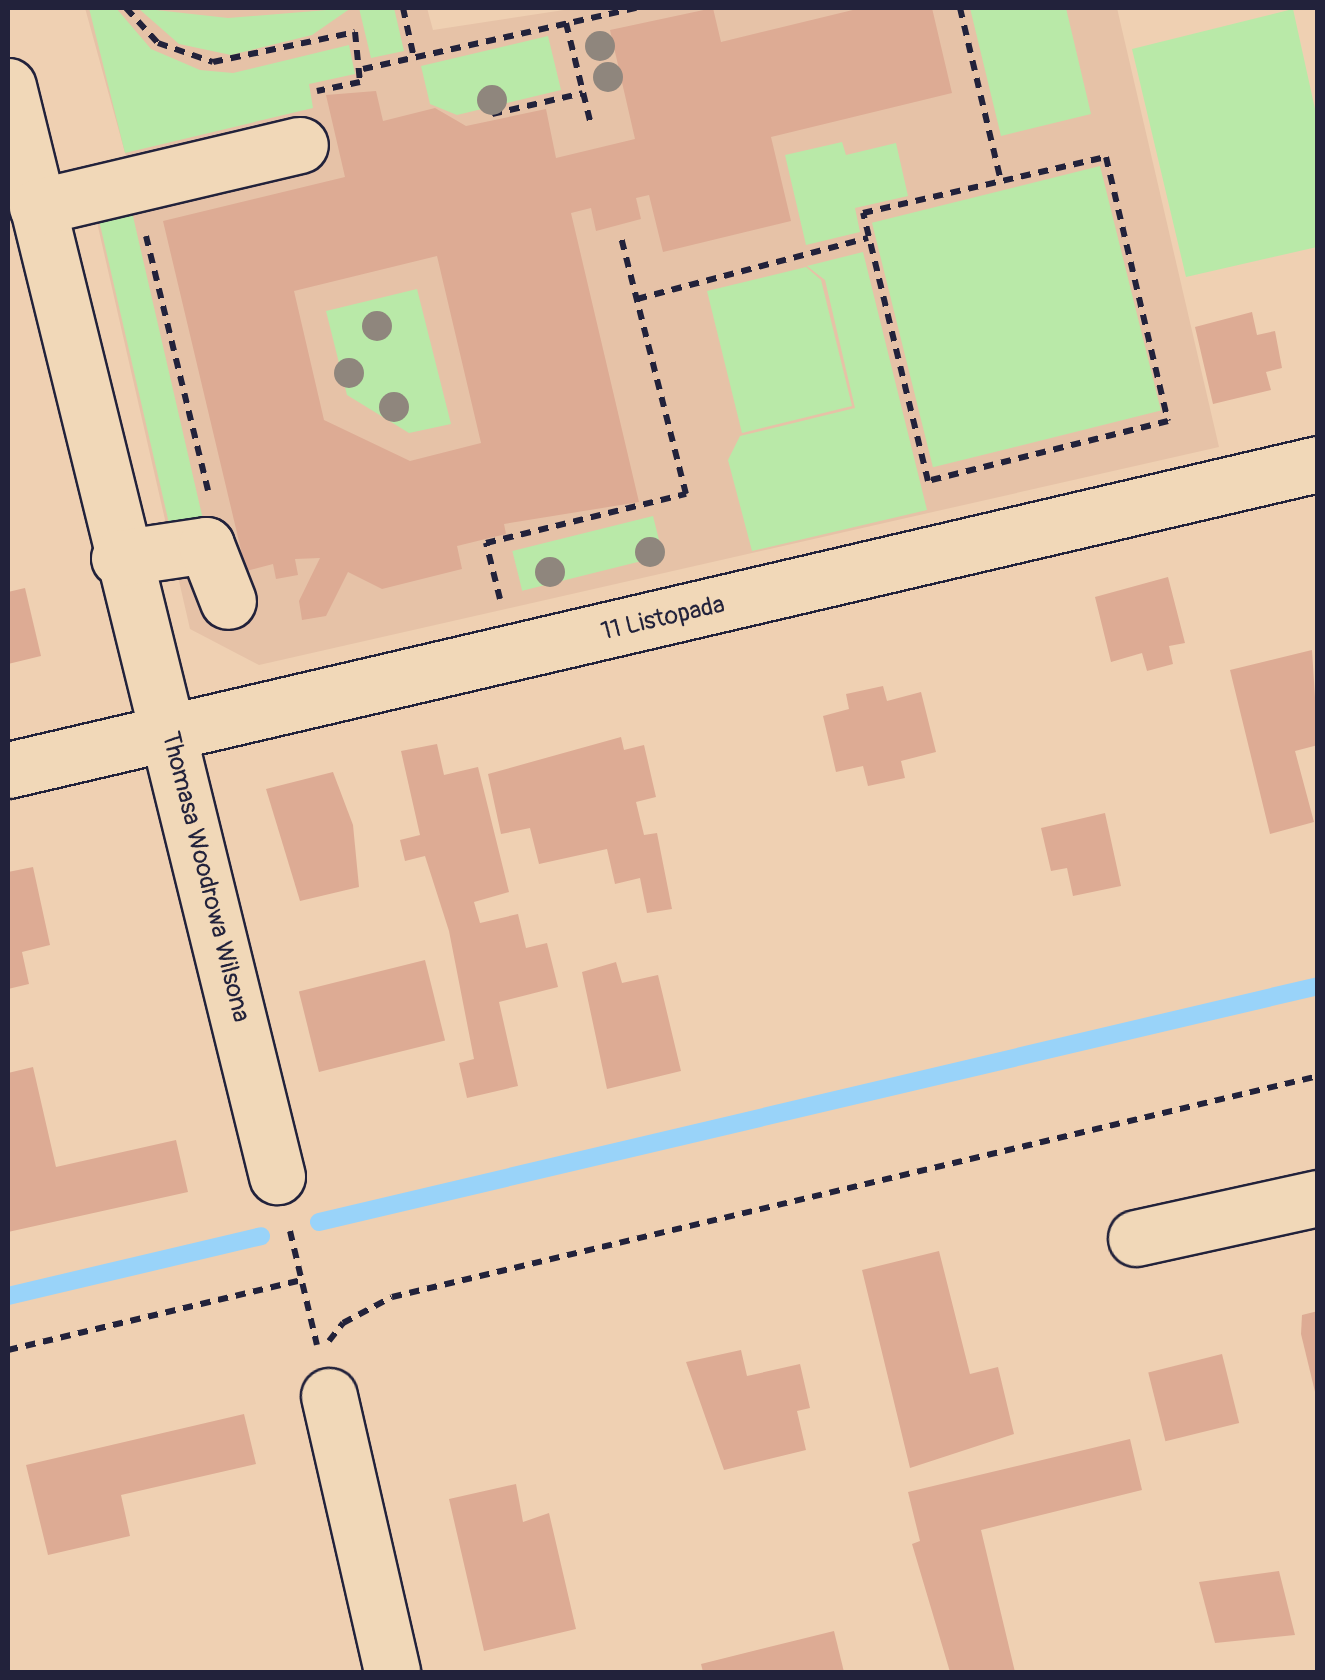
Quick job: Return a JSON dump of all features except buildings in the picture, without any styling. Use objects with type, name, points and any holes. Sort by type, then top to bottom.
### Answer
[{"type":"street","name":"Thomasa Woodrowa Wilsona","points":[[8,86],[153,699],[172,732],[277,1176]]},
{"type":"street","points":[[36,207],[300,145]]},
{"type":"street","name":"11 Listopada","points":[[8,770],[1318,464]]},
{"type":"street","points":[[120,558],[206,545],[228,601]]},
{"type":"street","points":[[1136,1238],[1318,1198]]},
{"type":"street","points":[[324,1375],[392,1672]]},
{"type":"path","points":[[126,8],[158,43],[213,62],[355,32],[363,69],[636,8]]},
{"type":"path","points":[[403,8],[414,58]]},
{"type":"path","points":[[960,8],[1002,182]]},
{"type":"path","points":[[566,23],[591,125]]},
{"type":"path","points":[[492,114],[583,93]]},
{"type":"path","points":[[1106,158],[1168,421],[928,482],[862,214],[1002,182],[1106,158]]},
{"type":"path","points":[[146,182],[153,212],[145,230],[216,522],[206,545]]},
{"type":"path","points":[[503,610],[486,543],[686,494],[620,233]]},
{"type":"path","points":[[637,300],[868,238]]},
{"type":"path","points":[[324,1375],[342,1323],[392,1296],[1318,1076]]},
{"type":"path","points":[[277,1176],[324,1375]]},
{"type":"path","points":[[8,1350],[302,1280]]},
{"type":"shaded area","points":[[85,8],[427,8],[433,30],[577,8],[1117,8],[1219,447],[259,665],[190,629],[96,218],[127,160]]},
{"type":"green space","points":[[89,8],[116,8],[151,49],[200,70],[233,73],[349,45],[355,74],[309,84],[313,108],[125,153]]},
{"type":"green space","points":[[138,8],[228,18],[351,8],[312,35],[231,55],[179,44]]},
{"type":"green space","points":[[359,8],[394,8],[404,51],[371,58]]},
{"type":"green space","points":[[970,8],[1066,8],[1091,114],[1001,136]]},
{"type":"green space","points":[[1293,9],[1317,118],[1317,247],[1186,277],[1132,49]]},
{"type":"green space","points":[[548,36],[561,90],[457,115],[430,104],[421,66]]},
{"type":"green space","points":[[842,142],[846,155],[896,143],[908,196],[855,208],[860,232],[806,245],[785,155]]},
{"type":"green space","points":[[1100,166],[1161,411],[933,467],[872,223]]},
{"type":"green space","points":[[132,212],[204,523],[171,530],[99,220]]},
{"type":"green space","points":[[863,252],[927,510],[752,551],[728,460],[740,436],[855,408],[825,280],[807,266]]},
{"type":"green space","points":[[806,267],[821,280],[852,406],[742,433],[707,291]]},
{"type":"green space","points":[[417,289],[451,424],[409,433],[347,395],[326,311]]},
{"type":"green space","points":[[653,516],[663,556],[522,591],[512,551]]},
{"type":"waterway","points":[[319,1222],[1318,986]]},
{"type":"waterway","points":[[8,1296],[261,1236]]}]
